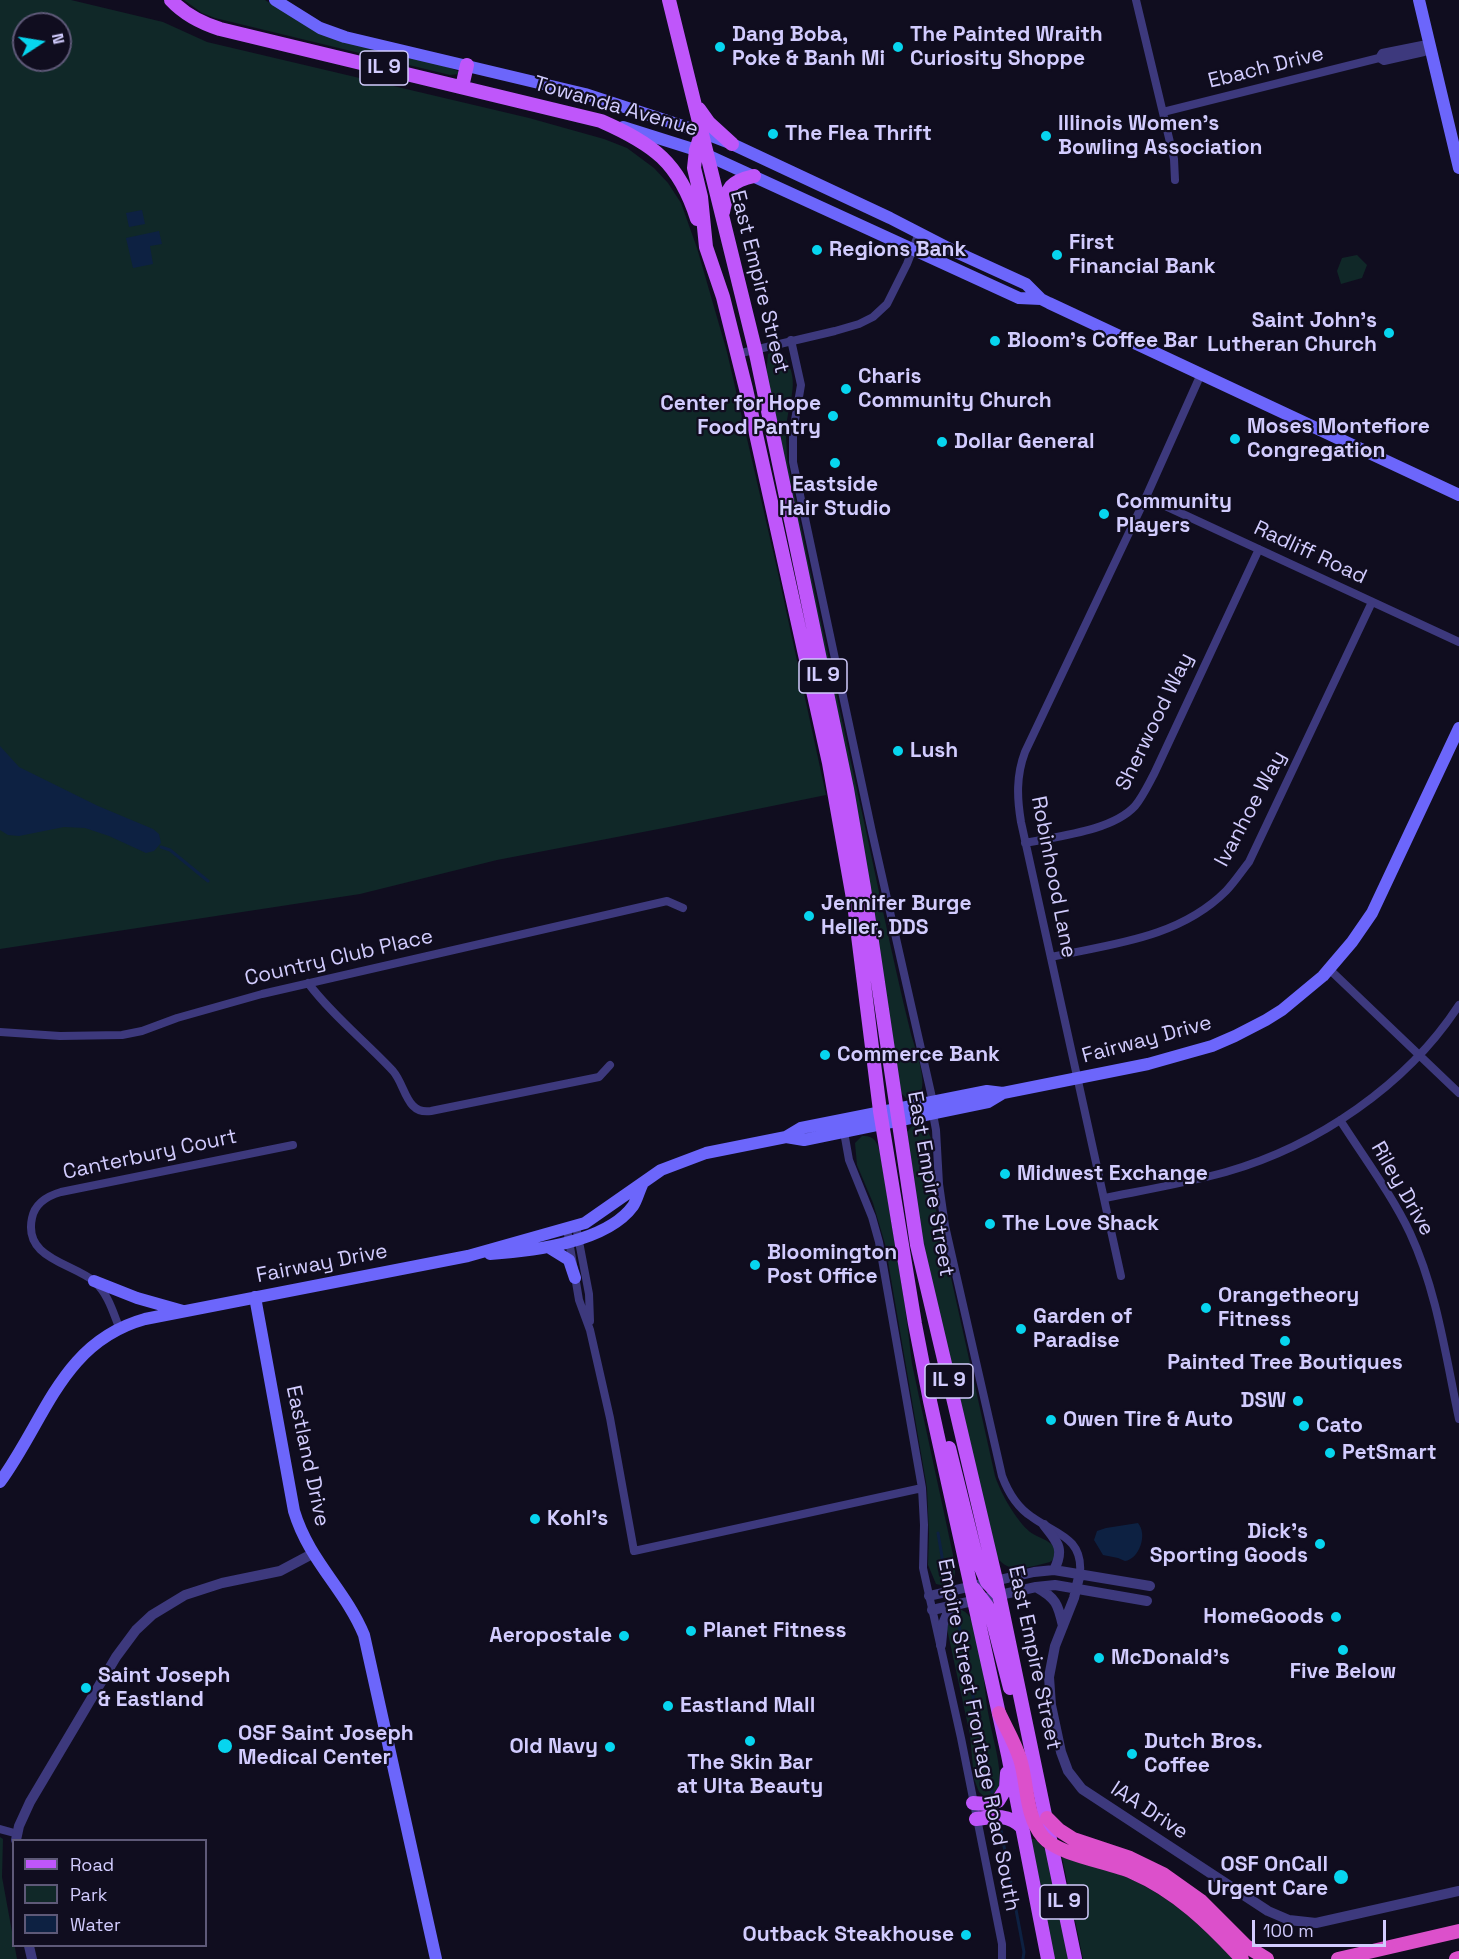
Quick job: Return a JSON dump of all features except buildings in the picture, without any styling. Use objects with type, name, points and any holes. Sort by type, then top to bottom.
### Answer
[{"type":"highway","points":[[999,1713],[1020,1758],[1036,1826],[1045,1839],[1053,1845],[1131,1871],[1170,1893],[1191,1908],[1242,1959]]},
{"type":"highway","points":[[1047,1818],[1073,1839],[1130,1858],[1163,1874],[1201,1901],[1246,1946],[1268,1959]]},
{"type":"highway","points":[[1338,1959],[1459,1931]]},
{"type":"main road","name":"Towanda Avenue","points":[[275,0],[320,28],[345,37],[585,94],[732,144],[1026,284],[1041,299],[1459,495]]},
{"type":"main road","name":"East Empire Street","points":[[669,0],[701,132],[701,153],[722,217],[755,349],[847,789],[917,1245],[991,1581],[999,1595],[1075,1959]]},
{"type":"main road","points":[[1419,0],[1459,168]]},
{"type":"main road","name":"Towanda Avenue","points":[[169,1],[200,23],[220,29],[601,121],[701,153],[1019,298],[1041,299]]},
{"type":"main road","points":[[462,87],[468,65]]},
{"type":"main road","points":[[694,102],[709,123],[732,144]]},
{"type":"main road","name":"IL 9","points":[[601,121],[646,143],[657,151],[669,165],[682,183],[695,210],[706,247]]},
{"type":"main road","name":"East Empire Street","points":[[701,153],[694,168],[706,247],[723,297],[738,354],[840,820],[854,904],[881,1117],[915,1324],[971,1586],[978,1599],[1048,1959]]},
{"type":"main road","points":[[722,217],[728,190],[737,180],[754,176]]},
{"type":"main road","name":"Fairway Drive","points":[[0,1482],[76,1361],[93,1344],[119,1327],[184,1311],[468,1256],[520,1240],[572,1228],[596,1217],[661,1170],[688,1158],[786,1137],[801,1128],[896,1115],[933,1108],[987,1091],[1003,1093],[1148,1064],[1220,1042],[1266,1020],[1282,1010],[1329,969],[1372,913],[1459,728]]},
{"type":"main road","name":"Fairway Drive","points":[[786,1137],[804,1140],[844,1132],[881,1117]]},
{"type":"main road","name":"Fairway Drive","points":[[468,1256],[523,1252],[575,1241],[600,1231],[633,1206],[642,1184]]},
{"type":"main road","points":[[548,1247],[569,1260],[575,1278]]},
{"type":"main road","points":[[94,1281],[130,1296],[184,1311]]},
{"type":"main road","name":"Eastland Drive","points":[[255,1297],[293,1505],[312,1554],[345,1597],[364,1635],[436,1959]]},
{"type":"main road","points":[[930,1401],[942,1420],[975,1556],[991,1581]]},
{"type":"main road","points":[[978,1599],[987,1606],[992,1618],[1018,1716],[1027,1726]]},
{"type":"main road","points":[[973,1803],[986,1804],[1001,1798],[1006,1788],[1008,1755]]},
{"type":"main road","points":[[976,1819],[1004,1816],[1013,1819],[1023,1828]]},
{"type":"street","points":[[1136,0],[1174,159],[1175,180]]},
{"type":"street","name":"Ebach Drive","points":[[1163,112],[1378,58],[1394,51],[1422,45],[1429,47]]},
{"type":"street","points":[[738,354],[859,324],[873,317],[887,304],[919,233]]},
{"type":"street","points":[[791,340],[801,385],[793,432],[794,470],[933,1108],[940,1198],[945,1226],[998,1465],[1006,1487],[1030,1516],[1071,1541],[1079,1559],[1080,1573],[1077,1588],[1063,1626]]},
{"type":"street","name":"Robinhood Lane","points":[[1121,1276],[1025,843],[1017,793],[1021,762],[1146,497],[1201,374]]},
{"type":"street","name":"Radliff Road","points":[[1146,497],[1459,642]]},
{"type":"street","name":"Sherwood Way","points":[[1025,843],[1106,823],[1122,816],[1136,805],[1154,774],[1258,549]]},
{"type":"street","name":"Ivanhoe Way","points":[[1051,957],[1148,936],[1175,926],[1191,918],[1226,890],[1249,862],[1372,602]]},
{"type":"street","name":"Country Club Place","points":[[1,1033],[60,1036],[122,1035],[142,1031],[245,998],[308,983],[667,902],[683,908]]},
{"type":"street","points":[[1329,969],[1459,1092]]},
{"type":"street","points":[[308,983],[320,999],[394,1072],[410,1104],[420,1111],[431,1111],[599,1077],[610,1065]]},
{"type":"street","points":[[1105,1198],[1214,1175],[1296,1145],[1340,1120],[1383,1088],[1419,1055],[1459,1005]]},
{"type":"street","name":"Riley Drive","points":[[1340,1120],[1411,1235],[1433,1301],[1459,1419]]},
{"type":"street","name":"Empire Street Frontage Road South","points":[[844,1132],[849,1160],[872,1217],[879,1242],[922,1488],[924,1526],[922,1559],[1002,1944],[1002,1959]]},
{"type":"street","name":"Canterbury Court","points":[[119,1327],[104,1291],[94,1281],[48,1256],[37,1247],[32,1235],[32,1218],[37,1206],[46,1197],[61,1192],[293,1144]]},
{"type":"street","points":[[572,1228],[589,1294],[590,1330]]},
{"type":"street","points":[[575,1241],[575,1278],[579,1300],[590,1330],[610,1418],[634,1551],[922,1488]]},
{"type":"street","points":[[1044,1525],[1058,1543],[1060,1552],[1054,1570]]},
{"type":"street","points":[[0,1829],[17,1837],[30,1802],[116,1656],[136,1630],[169,1603],[184,1595],[222,1582],[280,1571],[312,1554]]},
{"type":"street","points":[[929,1596],[1034,1572],[1054,1570],[1149,1586]]},
{"type":"street","points":[[932,1610],[1054,1585],[1147,1601]]},
{"type":"street","points":[[1036,1587],[1052,1596],[1059,1607],[1063,1626]]},
{"type":"street","points":[[941,1645],[943,1624],[951,1605]]},
{"type":"street","name":"IAA Drive","points":[[1063,1626],[1052,1657],[1049,1688],[1065,1765],[1074,1779],[1092,1797],[1268,1911],[1288,1920],[1308,1923],[1324,1921],[1459,1891]]},
{"type":"green space","points":[[0,0],[71,0],[163,22],[207,42],[529,118],[604,139],[627,148],[654,168],[668,183],[681,203],[697,248],[727,352],[826,795],[497,860],[360,894],[0,949]]},
{"type":"green space","points":[[184,0],[265,0],[288,14],[450,68],[458,71],[459,74],[450,75],[215,18],[202,13]]},
{"type":"green space","points":[[1357,255],[1367,265],[1362,278],[1341,284],[1337,271],[1342,258]]},
{"type":"green space","points":[[775,351],[781,352],[788,362],[793,381],[786,430],[787,459],[889,939],[922,1074],[921,1093],[916,1098],[907,1099],[901,1093],[766,374],[768,354]]},
{"type":"green space","points":[[919,1125],[927,1130],[931,1138],[932,1187],[936,1210],[995,1476],[1019,1521],[1030,1532],[1054,1547],[1054,1559],[1050,1562],[1014,1568],[1002,1563],[997,1557],[922,1239],[907,1132],[912,1126]]},
{"type":"green space","points":[[862,1136],[874,1140],[880,1152],[912,1364],[955,1564],[953,1580],[946,1586],[936,1584],[928,1565],[927,1488],[885,1244],[873,1203],[857,1165],[855,1143]]},
{"type":"green space","points":[[959,1609],[970,1616],[976,1632],[999,1766],[998,1795],[986,1798],[979,1792],[974,1779],[970,1735],[947,1629],[951,1612]]},
{"type":"green space","points":[[0,1837],[3,1839],[2,1877],[12,1932],[12,1947],[15,1947],[17,1959],[0,1959]]},
{"type":"green space","points":[[1030,1839],[1035,1839],[1049,1853],[1069,1959],[1054,1959]]},
{"type":"green space","points":[[1062,1857],[1121,1875],[1153,1891],[1195,1922],[1233,1959],[1083,1959]]},
{"type":"water","points":[[142,210],[145,224],[129,227],[126,213]]},
{"type":"water","points":[[159,231],[162,244],[150,246],[153,264],[133,268],[126,238]]},
{"type":"water","points":[[0,746],[19,767],[98,806],[153,829],[159,834],[161,843],[154,851],[146,853],[85,828],[64,827],[19,836],[8,835],[0,830]]},
{"type":"water","points":[[1138,1523],[1142,1540],[1134,1556],[1125,1561],[1103,1555],[1094,1540],[1097,1531]]},
{"type":"waterway","points":[[161,847],[170,850],[208,881]]},
{"type":"waterway","points":[[938,1533],[946,1580]]},
{"type":"waterway","points":[[957,1615],[992,1792]]},
{"type":"waterway","points":[[1000,1825],[1024,1952],[1023,1959]]},
{"type":"place","name":"Dang Boba, Poke & Banh Mi","points":[[720,47]]},
{"type":"place","name":"The Painted Wraith Curiosity Shoppe","points":[[898,47]]},
{"type":"place","name":"The Flea Thrift","points":[[773,134]]},
{"type":"place","name":"Illinois Women's Bowling Association","points":[[1046,136]]},
{"type":"place","name":"Regions Bank","points":[[817,250]]},
{"type":"place","name":"First Financial Bank","points":[[1057,255]]},
{"type":"place","name":"Saint John's Lutheran Church","points":[[1389,333]]},
{"type":"place","name":"Bloom's Coffee Bar","points":[[995,341]]},
{"type":"place","name":"Charis Community Church","points":[[846,389]]},
{"type":"place","name":"Center for Hope Food Pantry","points":[[833,416]]},
{"type":"place","name":"Moses Montefiore Congregation","points":[[1235,439]]},
{"type":"place","name":"Dollar General","points":[[942,442]]},
{"type":"place","name":"Eastside Hair Studio","points":[[835,463]]},
{"type":"place","name":"Community Players","points":[[1104,514]]},
{"type":"place","name":"Lush","points":[[898,751]]},
{"type":"place","name":"Jennifer Burge Heller, DDS","points":[[809,916]]},
{"type":"place","name":"Commerce Bank","points":[[825,1055]]},
{"type":"place","name":"Midwest Exchange","points":[[1005,1174]]},
{"type":"place","name":"The Love Shack","points":[[990,1224]]},
{"type":"place","name":"Bloomington Post Office","points":[[755,1265]]},
{"type":"place","name":"Orangetheory Fitness","points":[[1206,1308]]},
{"type":"place","name":"Garden of Paradise","points":[[1021,1329]]},
{"type":"place","name":"Painted Tree Boutiques","points":[[1285,1341]]},
{"type":"place","name":"DSW","points":[[1298,1401]]},
{"type":"place","name":"Owen Tire & Auto","points":[[1051,1420]]},
{"type":"place","name":"Cato","points":[[1304,1426]]},
{"type":"place","name":"PetSmart","points":[[1330,1453]]},
{"type":"place","name":"Kohl's","points":[[535,1519]]},
{"type":"place","name":"Dick's Sporting Goods","points":[[1320,1544]]},
{"type":"place","name":"HomeGoods","points":[[1336,1617]]},
{"type":"place","name":"Planet Fitness","points":[[691,1631]]},
{"type":"place","name":"Aeropostale","points":[[624,1636]]},
{"type":"place","name":"Five Below","points":[[1343,1650]]},
{"type":"place","name":"McDonald's","points":[[1099,1658]]},
{"type":"place","name":"Saint Joseph & Eastland","points":[[86,1688]]},
{"type":"place","name":"Eastland Mall","points":[[668,1706]]},
{"type":"place","name":"The Skin Bar at Ulta Beauty","points":[[750,1741]]},
{"type":"place","name":"OSF Saint Joseph Medical Center","points":[[225,1746]]},
{"type":"place","name":"Old Navy","points":[[610,1747]]},
{"type":"place","name":"Dutch Bros. Coffee","points":[[1132,1754]]},
{"type":"place","name":"OSF OnCall Urgent Care","points":[[1341,1877]]},
{"type":"place","name":"Outback Steakhouse","points":[[966,1935]]}]
